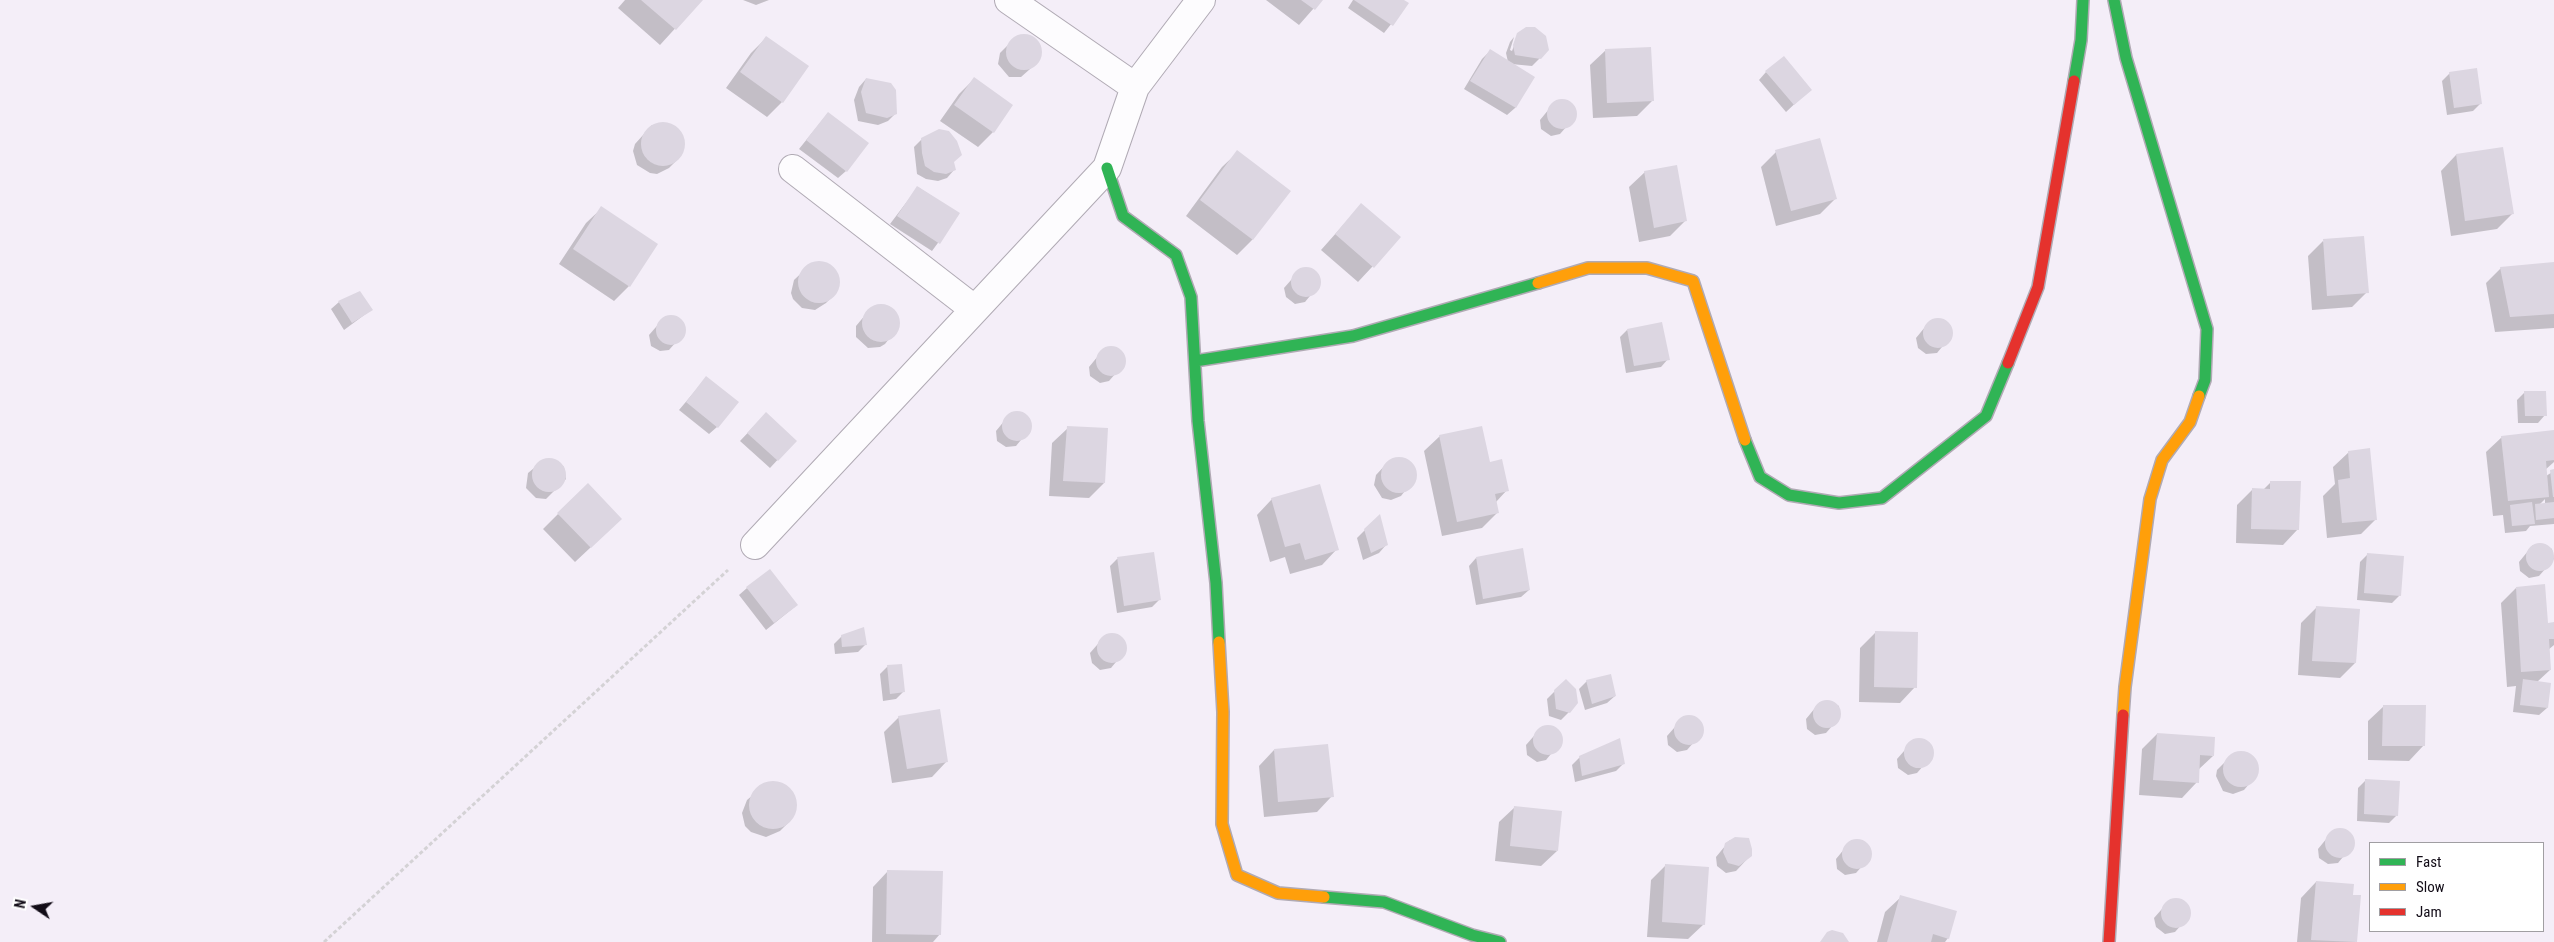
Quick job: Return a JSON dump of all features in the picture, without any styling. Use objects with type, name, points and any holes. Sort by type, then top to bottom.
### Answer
[{"type":"street","points":[[1009,0],[1136,87]]},
{"type":"street","points":[[755,545],[1107,168],[1136,87],[1202,0]]},
{"type":"street","points":[[1195,361],[1353,336],[1588,268],[1648,268],[1693,281],[1741,431],[1760,477],[1789,494],[1839,503],[1882,498],[1986,416],[2024,324],[2038,287],[2058,182],[2081,40],[2083,0]]},
{"type":"street","points":[[2109,942],[2114,890],[2125,686],[2150,499],[2162,460],[2190,422],[2205,380],[2207,329],[2126,58],[2114,0]]},
{"type":"street","points":[[1107,168],[1124,216],[1176,255],[1191,297],[1198,421],[1216,583],[1223,712],[1222,824],[1237,875],[1278,893],[1384,902],[1472,934],[1500,942]]},
{"type":"street","points":[[792,169],[974,309]]},
{"type":"path","points":[[324,942],[755,545]]},
{"type":"building","points":[[641,0],[703,0],[676,30]]},
{"type":"building","points":[[1301,0],[1323,0],[1315,10]]},
{"type":"building","points":[[1354,0],[1404,0],[1409,3],[1393,26]]},
{"type":"building","points":[[1526,27],[1535,27],[1546,36],[1549,50],[1541,59],[1515,55],[1513,45],[1517,33]]},
{"type":"building","points":[[1024,34],[1031,35],[1037,39],[1041,45],[1041,59],[1037,65],[1031,69],[1024,70],[1017,69],[1011,65],[1007,59],[1006,52],[1007,45],[1011,39],[1017,35]]},
{"type":"building","points":[[766,36],[809,66],[783,103],[740,72]]},
{"type":"building","points":[[1651,47],[1654,101],[1607,103],[1605,49]]},
{"type":"building","points":[[1490,49],[1535,77],[1516,108],[1470,81]]},
{"type":"building","points":[[1784,56],[1812,90],[1794,105],[1765,71]]},
{"type":"building","points":[[2477,68],[2482,104],[2454,108],[2449,72]]},
{"type":"building","points":[[974,77],[1013,105],[994,133],[954,105]]},
{"type":"building","points":[[866,78],[891,83],[896,90],[897,114],[887,118],[866,113],[861,92]]},
{"type":"building","points":[[1562,99],[1572,104],[1577,114],[1572,124],[1562,129],[1552,124],[1547,114],[1552,104]]},
{"type":"building","points":[[828,112],[869,143],[847,172],[806,140]]},
{"type":"building","points":[[667,122],[679,128],[684,135],[684,153],[679,160],[672,165],[659,166],[651,163],[644,156],[641,140],[644,132],[651,125]]},
{"type":"building","points":[[939,129],[949,131],[957,141],[962,155],[954,162],[956,170],[946,174],[934,172],[925,166],[922,153],[921,138]]},
{"type":"building","points":[[1820,138],[1837,199],[1791,211],[1775,150]]},
{"type":"building","points":[[2503,147],[2514,214],[2465,221],[2456,154]]},
{"type":"building","points":[[1237,150],[1291,191],[1253,240],[1200,200]]},
{"type":"building","points":[[1677,165],[1687,221],[1654,228],[1644,171]]},
{"type":"building","points":[[917,186],[960,213],[940,244],[897,216]]},
{"type":"building","points":[[1361,203],[1401,237],[1374,268],[1335,234]]},
{"type":"building","points":[[601,206],[658,244],[630,287],[573,249]]},
{"type":"building","points":[[2364,236],[2369,293],[2327,296],[2323,239]]},
{"type":"building","points":[[819,261],[834,267],[840,282],[834,297],[819,303],[804,297],[798,282],[804,267]]},
{"type":"building","points":[[2554,262],[2554,314],[2510,317],[2500,267]]},
{"type":"building","points":[[1306,267],[1316,272],[1321,282],[1316,292],[1306,297],[1296,292],[1291,282],[1296,272]]},
{"type":"building","points":[[360,291],[373,310],[352,323],[338,301]]},
{"type":"building","points":[[881,304],[894,310],[900,323],[894,336],[881,342],[868,336],[862,323],[868,310]]},
{"type":"building","points":[[671,315],[681,320],[686,330],[681,340],[671,345],[661,340],[656,330],[661,320]]},
{"type":"building","points":[[1938,318],[1948,323],[1953,333],[1948,343],[1938,348],[1928,343],[1923,333],[1928,323]]},
{"type":"building","points":[[1662,322],[1670,360],[1634,366],[1627,329]]},
{"type":"building","points":[[1111,346],[1121,351],[1126,361],[1121,371],[1111,376],[1101,371],[1096,361],[1101,351]]},
{"type":"building","points":[[706,376],[739,402],[718,428],[686,402]]},
{"type":"building","points":[[2524,391],[2546,391],[2547,416],[2525,416]]},
{"type":"building","points":[[1017,411],[1027,416],[1032,426],[1027,436],[1017,441],[1007,436],[1002,426],[1007,416]]},
{"type":"building","points":[[766,412],[797,441],[778,461],[747,433]]},
{"type":"building","points":[[1067,426],[1108,428],[1105,483],[1063,481]]},
{"type":"building","points":[[1482,426],[1490,462],[1502,459],[1509,491],[1495,494],[1499,513],[1457,522],[1439,435]]},
{"type":"building","points":[[2554,430],[2554,460],[2546,461],[2549,497],[2508,501],[2501,436]]},
{"type":"building","points":[[2370,448],[2377,520],[2342,523],[2338,480],[2350,478],[2348,451]]},
{"type":"building","points":[[1399,457],[1411,463],[1417,475],[1411,487],[1399,493],[1387,487],[1381,475],[1387,463]]},
{"type":"building","points":[[549,458],[556,459],[561,463],[565,468],[565,482],[561,487],[556,491],[549,492],[542,491],[537,487],[533,482],[532,475],[533,468],[537,463],[542,459]]},
{"type":"building","points":[[2554,469],[2554,497],[2553,497],[2550,470]]},
{"type":"building","points":[[2270,481],[2301,481],[2299,530],[2251,529],[2252,488],[2270,489]]},
{"type":"building","points":[[588,483],[622,519],[591,548],[557,513]]},
{"type":"building","points":[[1320,484],[1339,550],[1305,560],[1300,543],[1285,547],[1271,498]]},
{"type":"building","points":[[2532,502],[2535,524],[2512,526],[2510,505]]},
{"type":"building","points":[[2554,502],[2554,518],[2536,520],[2535,504]]},
{"type":"building","points":[[1380,514],[1388,545],[1371,553],[1364,529]]},
{"type":"building","points":[[2540,543],[2550,547],[2554,557],[2550,567],[2540,571],[2530,567],[2526,557],[2530,547]]},
{"type":"building","points":[[1523,548],[1530,590],[1483,599],[1476,557]]},
{"type":"building","points":[[1154,552],[1161,600],[1124,606],[1117,557]]},
{"type":"building","points":[[2367,553],[2404,556],[2401,596],[2364,593]]},
{"type":"building","points":[[770,569],[798,605],[774,623],[746,587]]},
{"type":"building","points":[[2545,584],[2548,623],[2554,622],[2554,639],[2549,639],[2551,670],[2521,672],[2516,587]]},
{"type":"building","points":[[2316,606],[2360,609],[2356,663],[2312,661]]},
{"type":"building","points":[[864,627],[867,645],[842,647],[841,635]]},
{"type":"building","points":[[1875,631],[1918,632],[1917,688],[1874,687]]},
{"type":"building","points":[[1112,633],[1122,638],[1127,648],[1122,658],[1112,663],[1102,658],[1097,648],[1102,638]]},
{"type":"building","points":[[902,664],[905,692],[890,694],[887,665]]},
{"type":"building","points":[[1611,674],[1616,696],[1592,704],[1586,680]]},
{"type":"building","points":[[1566,679],[1576,689],[1578,703],[1570,713],[1556,709],[1554,690]]},
{"type":"building","points":[[2523,679],[2551,683],[2548,708],[2520,705]]},
{"type":"building","points":[[1827,700],[1837,704],[1841,714],[1837,724],[1827,728],[1817,724],[1813,714],[1817,704]]},
{"type":"building","points":[[2383,705],[2426,705],[2425,746],[2382,746]]},
{"type":"building","points":[[940,709],[948,762],[907,769],[898,716]]},
{"type":"building","points":[[1689,715],[1699,720],[1704,730],[1699,740],[1689,745],[1679,740],[1674,730],[1679,720]]},
{"type":"building","points":[[1548,725],[1558,730],[1563,740],[1558,750],[1548,755],[1538,750],[1533,740],[1538,730]]},
{"type":"building","points":[[2157,733],[2215,737],[2214,756],[2200,755],[2199,783],[2153,780]]},
{"type":"building","points":[[1620,738],[1625,764],[1582,776],[1579,756]]},
{"type":"building","points":[[1919,738],[1929,743],[1934,753],[1929,763],[1919,768],[1909,763],[1904,753],[1909,743]]},
{"type":"building","points":[[1328,744],[1334,797],[1278,802],[1274,749]]},
{"type":"building","points":[[2241,751],[2248,752],[2254,756],[2258,762],[2258,776],[2254,782],[2248,786],[2241,787],[2234,786],[2228,782],[2224,776],[2223,769],[2224,762],[2228,756],[2234,752]]},
{"type":"building","points":[[2365,779],[2400,781],[2398,816],[2364,814]]},
{"type":"building","points":[[768,781],[778,781],[790,788],[797,800],[797,810],[790,822],[778,829],[768,829],[760,825],[753,818],[749,810],[749,800],[753,792],[760,785]]},
{"type":"building","points":[[1514,806],[1562,811],[1558,851],[1510,846]]},
{"type":"building","points":[[2340,828],[2350,833],[2355,843],[2350,853],[2340,858],[2330,853],[2325,843],[2330,833]]},
{"type":"building","points":[[1735,837],[1749,838],[1752,849],[1752,856],[1739,866],[1728,863],[1723,852],[1725,843]]},
{"type":"building","points":[[1857,839],[1867,844],[1872,854],[1867,864],[1857,869],[1847,864],[1842,854],[1847,844]]},
{"type":"building","points":[[1665,864],[1709,867],[1705,925],[1662,922]]},
{"type":"building","points":[[887,870],[943,871],[941,935],[886,934]]},
{"type":"building","points":[[2316,881],[2354,884],[2353,895],[2361,895],[2357,942],[2311,940]]},
{"type":"building","points":[[1900,895],[1957,911],[1949,939],[1933,934],[1931,942],[1887,942]]},
{"type":"building","points":[[2176,898],[2186,903],[2191,913],[2186,923],[2176,928],[2166,923],[2161,913],[2166,903]]},
{"type":"building","points":[[1832,930],[1843,933],[1849,942],[1820,942],[1827,932]]},
{"type":"traffic: fast","points":[[2074,81],[2081,40],[2083,0]]},
{"type":"traffic: fast","points":[[2114,0],[2126,58],[2207,329],[2205,380],[2199,396]]},
{"type":"traffic: fast","points":[[1107,168],[1123,216],[1176,255],[1191,297],[1198,421],[1216,583],[1219,642]]},
{"type":"traffic: fast","points":[[1195,361],[1353,336],[1538,283]]},
{"type":"traffic: fast","points":[[1745,440],[1760,477],[1789,495],[1839,503],[1882,498],[1986,416],[2008,363]]},
{"type":"traffic: fast","points":[[1324,897],[1384,902],[1472,935],[1500,942]]},
{"type":"traffic: slow","points":[[1538,283],[1588,268],[1647,268],[1693,281],[1745,440]]},
{"type":"traffic: slow","points":[[2123,715],[2150,499],[2162,460],[2190,422],[2199,396]]},
{"type":"traffic: slow","points":[[1219,642],[1223,712],[1222,824],[1237,875],[1278,893],[1324,897]]},
{"type":"traffic: jam","points":[[2008,363],[2038,287],[2074,81]]},
{"type":"traffic: jam","points":[[2109,942],[2123,715]]}]
